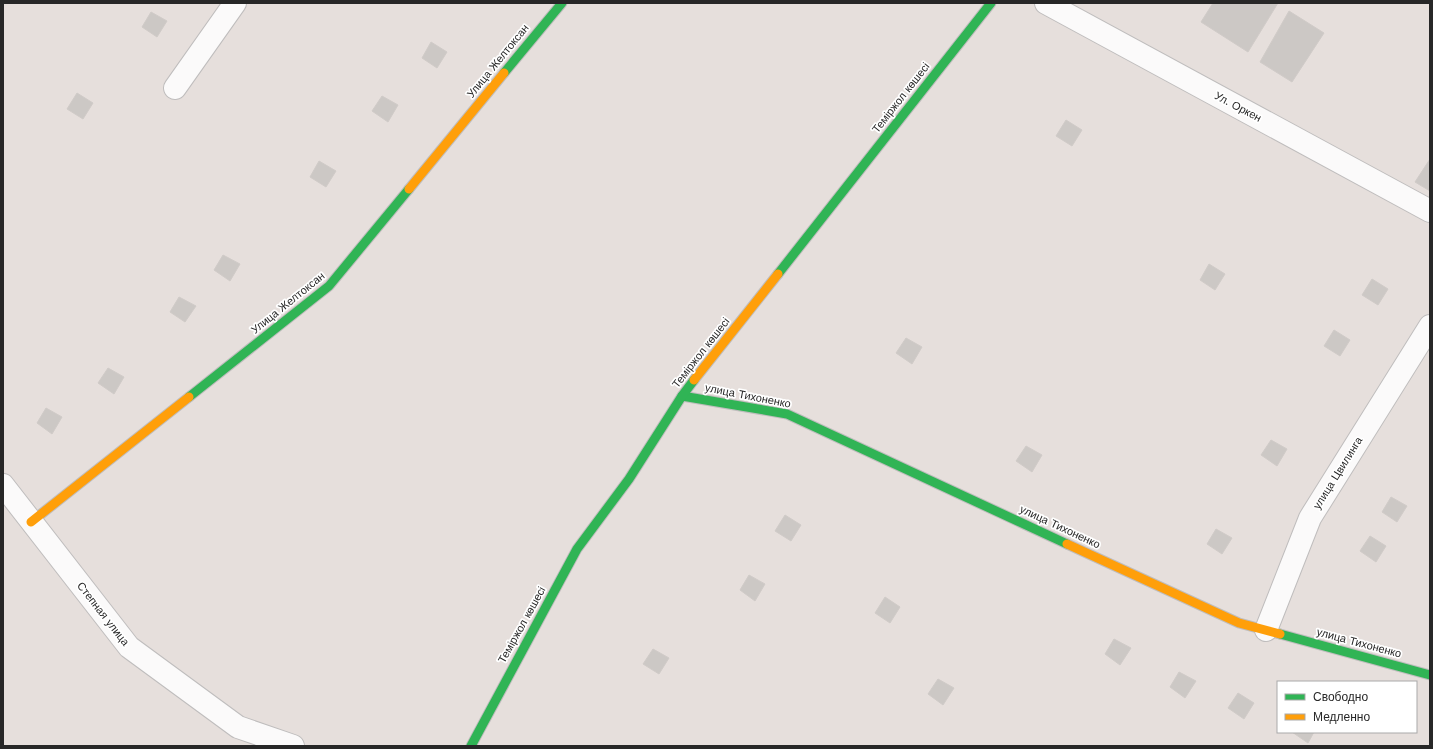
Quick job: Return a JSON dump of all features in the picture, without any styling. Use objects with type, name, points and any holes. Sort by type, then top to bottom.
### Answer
[{"type":"street","points":[[175,88],[235,3]]},
{"type":"street","name":"Улица Желтоксан","points":[[31,522],[329,286],[562,3]]},
{"type":"street","name":"Теміржол көшесі","points":[[471,746],[577,549],[630,480],[682,396],[991,3]]},
{"type":"street","name":"Ул. Оркен","points":[[1046,3],[1430,211]]},
{"type":"street","name":"улица Цвилинга","points":[[1266,630],[1310,518],[1430,326]]},
{"type":"street","name":"улица Тихоненко","points":[[682,396],[787,414],[1239,622],[1430,675]]},
{"type":"street","name":"Степная улица","points":[[3,485],[129,647],[238,727],[293,746]]},
{"type":"building","points":[[1213,3],[1278,3],[1248,52],[1201,22]]},
{"type":"building","points":[[1289,11],[1324,33],[1292,82],[1260,62]]},
{"type":"building","points":[[151,12],[167,21],[157,37],[142,27]]},
{"type":"building","points":[[431,42],[447,52],[437,68],[422,58]]},
{"type":"building","points":[[77,93],[93,103],[83,119],[67,109]]},
{"type":"building","points":[[382,96],[398,105],[388,122],[372,111]]},
{"type":"building","points":[[1066,120],[1082,130],[1072,146],[1056,136]]},
{"type":"building","points":[[1430,159],[1430,191],[1415,182]]},
{"type":"building","points":[[319,161],[336,171],[326,187],[310,177]]},
{"type":"building","points":[[223,255],[240,264],[230,281],[214,270]]},
{"type":"building","points":[[1209,264],[1225,274],[1215,290],[1200,280]]},
{"type":"building","points":[[1372,279],[1388,289],[1378,305],[1362,295]]},
{"type":"building","points":[[179,297],[196,306],[185,322],[170,312]]},
{"type":"building","points":[[1334,330],[1350,340],[1340,356],[1324,346]]},
{"type":"building","points":[[906,338],[922,347],[912,364],[896,353]]},
{"type":"building","points":[[108,368],[124,377],[114,394],[98,383]]},
{"type":"building","points":[[46,408],[62,417],[52,434],[37,423]]},
{"type":"building","points":[[1271,440],[1287,449],[1277,466],[1261,455]]},
{"type":"building","points":[[1026,446],[1042,455],[1032,472],[1016,461]]},
{"type":"building","points":[[1391,497],[1407,506],[1397,522],[1382,512]]},
{"type":"building","points":[[785,515],[801,525],[791,541],[775,531]]},
{"type":"building","points":[[1216,529],[1232,538],[1222,554],[1207,544]]},
{"type":"building","points":[[1370,536],[1386,546],[1376,562],[1360,551]]},
{"type":"building","points":[[749,575],[765,584],[755,601],[740,590]]},
{"type":"building","points":[[885,597],[900,607],[890,623],[875,613]]},
{"type":"building","points":[[1114,639],[1131,648],[1120,665],[1105,654]]},
{"type":"building","points":[[653,649],[669,658],[659,674],[643,664]]},
{"type":"building","points":[[1179,672],[1196,681],[1185,698],[1170,687]]},
{"type":"building","points":[[938,679],[954,688],[943,705],[928,694]]},
{"type":"building","points":[[1238,693],[1254,703],[1244,719],[1228,708]]},
{"type":"building","points":[[1293,733],[1313,733],[1308,743]]},
{"type":"traffic: fast","points":[[504,73],[562,3]]},
{"type":"traffic: fast","points":[[778,274],[991,3]]},
{"type":"traffic: fast","points":[[189,397],[329,286],[409,189]]},
{"type":"traffic: fast","points":[[471,746],[577,549],[629,479],[682,396],[694,380]]},
{"type":"traffic: fast","points":[[682,396],[787,414],[1067,544]]},
{"type":"traffic: fast","points":[[1280,634],[1430,675]]},
{"type":"traffic: slow","points":[[409,189],[504,73]]},
{"type":"traffic: slow","points":[[694,380],[778,274]]},
{"type":"traffic: slow","points":[[31,522],[189,397]]},
{"type":"traffic: slow","points":[[1067,544],[1239,623],[1280,634]]}]
